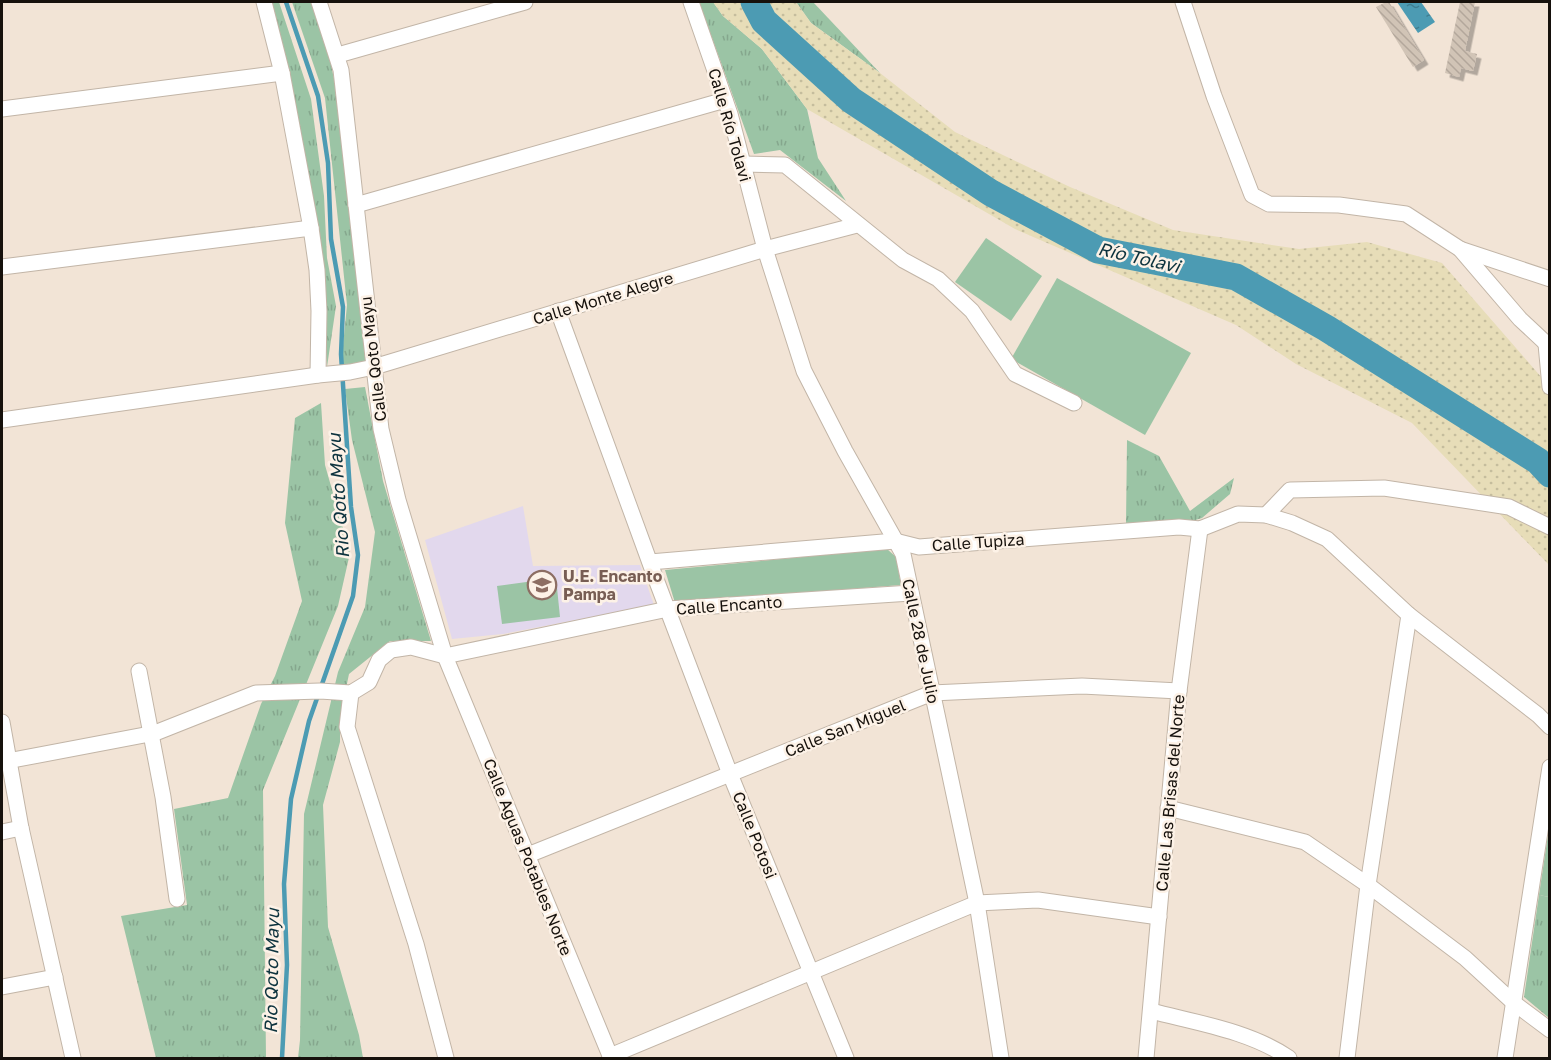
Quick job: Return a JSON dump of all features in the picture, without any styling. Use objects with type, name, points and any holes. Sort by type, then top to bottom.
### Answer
[{"type":"street","points":[[264,2],[282,73],[311,228],[317,270],[324,375]]},
{"type":"street","name":"Calle Qoto Mayu","points":[[319,2],[341,70],[381,429],[398,500],[445,656]]},
{"type":"street","points":[[338,55],[525,2]]},
{"type":"street","name":"Calle Río Tolavi","points":[[691,2],[725,100],[765,249]]},
{"type":"street","points":[[1183,2],[1214,96],[1252,195],[1269,204],[1339,205],[1406,214],[1460,249],[1550,279]]},
{"type":"street","points":[[2,109],[282,73]]},
{"type":"street","points":[[356,205],[725,100]]},
{"type":"street","points":[[743,164],[785,165],[903,260],[938,279],[972,311],[1015,374],[1074,404]]},
{"type":"street","name":"Calle Monte Alegre","points":[[2,420],[374,367],[765,249],[857,225]]},
{"type":"street","points":[[2,267],[311,228]]},
{"type":"street","name":"Calle 28 de Julio","points":[[765,249],[804,371],[845,451],[903,554],[977,903],[1001,1059]]},
{"type":"street","points":[[1460,249],[1520,319],[1548,345],[1550,387]]},
{"type":"street","name":"Calle Potosi","points":[[558,310],[730,774],[846,1059]]},
{"type":"street","points":[[1266,515],[1290,490],[1384,488],[1509,507],[1550,527]]},
{"type":"street","points":[[1200,528],[1238,514],[1266,515],[1292,523],[1327,539],[1409,615],[1538,715],[1550,727]]},
{"type":"street","name":"Calle Tupiza","points":[[650,562],[895,541],[919,547],[1179,527],[1200,528]]},
{"type":"street","name":"Calle Las Brisas del Norte","points":[[1146,1059],[1179,691],[1200,528]]},
{"type":"street","name":"Calle Encanto","points":[[445,656],[668,609],[911,594]]},
{"type":"street","points":[[1347,1059],[1368,885],[1409,615]]},
{"type":"street","points":[[5,761],[151,733],[256,693],[308,691],[351,693],[369,682],[379,660],[391,651],[411,647],[445,656]]},
{"type":"street","name":"Calle Aguas Potables Norte","points":[[445,656],[610,1057]]},
{"type":"street","points":[[139,671],[163,797],[177,899]]},
{"type":"street","name":"Calle San Miguel","points":[[528,855],[932,693],[1082,686],[1179,691]]},
{"type":"street","points":[[351,693],[347,727],[416,944],[446,1059]]},
{"type":"street","points":[[2,722],[5,761],[73,1059]]},
{"type":"street","points":[[1505,1059],[1550,767]]},
{"type":"street","points":[[1168,808],[1305,842],[1368,885],[1465,958],[1514,1003],[1550,1030]]},
{"type":"street","points":[[2,832],[21,828]]},
{"type":"street","points":[[610,1057],[977,903],[1038,900],[1159,916]]},
{"type":"street","points":[[2,987],[55,976]]},
{"type":"street","points":[[1151,1011],[1227,1030],[1277,1050],[1289,1059]]},
{"type":"shaded area","name":"U.E. Encanto Pampa","points":[[523,506],[533,566],[640,565],[654,605],[503,634],[452,639],[425,540]]},
{"type":"green space","points":[[268,2],[279,2],[311,99],[324,196],[327,258],[336,306],[327,367],[320,249]]},
{"type":"green space","points":[[292,2],[311,2],[330,60],[336,88],[367,361],[341,366],[347,305],[325,98]]},
{"type":"green space","points":[[699,2],[713,2],[723,16],[762,49],[807,109],[818,158],[846,201],[780,150],[754,154]]},
{"type":"green space","points":[[796,2],[813,2],[880,73],[811,23]]},
{"type":"green space","points":[[986,238],[1042,276],[1011,321],[955,282]]},
{"type":"green space","points":[[1057,278],[1191,353],[1145,435],[1011,359]]},
{"type":"green space","points":[[365,387],[383,481],[431,641],[390,641],[349,674],[340,717],[340,742],[323,805],[328,927],[359,1035],[363,1058],[298,1058],[304,814],[338,672],[365,607],[375,532],[352,440],[345,389]]},
{"type":"green space","points":[[321,403],[325,465],[350,553],[338,606],[263,790],[266,1058],[156,1058],[121,916],[187,905],[174,809],[228,798],[261,704],[275,676],[302,601],[285,523],[295,418]]},
{"type":"green space","points":[[1127,440],[1159,456],[1190,511],[1234,478],[1230,494],[1202,518],[1192,521],[1126,524]]},
{"type":"green space","points":[[887,549],[896,557],[901,585],[675,603],[665,570]]},
{"type":"green space","points":[[556,578],[560,617],[502,624],[497,586]]},
{"type":"green space","points":[[1549,828],[1550,897],[1539,895]]},
{"type":"green space","points":[[1539,895],[1549,897],[1549,1018],[1524,997]]},
{"type":"sand","points":[[713,2],[796,2],[811,23],[955,132],[1070,187],[1173,230],[1299,249],[1367,242],[1442,263],[1549,386],[1549,565],[1412,423],[1296,364],[1236,325],[1015,229],[807,109],[762,49],[723,16]]},
{"type":"water","points":[[1397,2],[1421,2],[1435,22],[1418,33]]},
{"type":"building","points":[[1389,2],[1424,60],[1413,67],[1376,7]]},
{"type":"building","points":[[1460,2],[1475,2],[1465,51],[1477,54],[1473,71],[1461,68],[1459,77],[1445,73]]},
{"type":"waterway","name":"Rio Qoto Mayu","points":[[282,1058],[287,965],[284,884],[291,799],[309,721],[353,596],[358,555],[351,507],[341,354],[343,307],[331,239],[328,163],[318,96],[286,2]]},
{"type":"waterway","name":"Río Tolavi","points":[[754,2],[764,21],[851,100],[991,193],[1098,250],[1236,277],[1326,328],[1538,461],[1550,474]]},
{"type":"place","name":"U.E. Encanto Pampa","points":[[542,585]]}]
